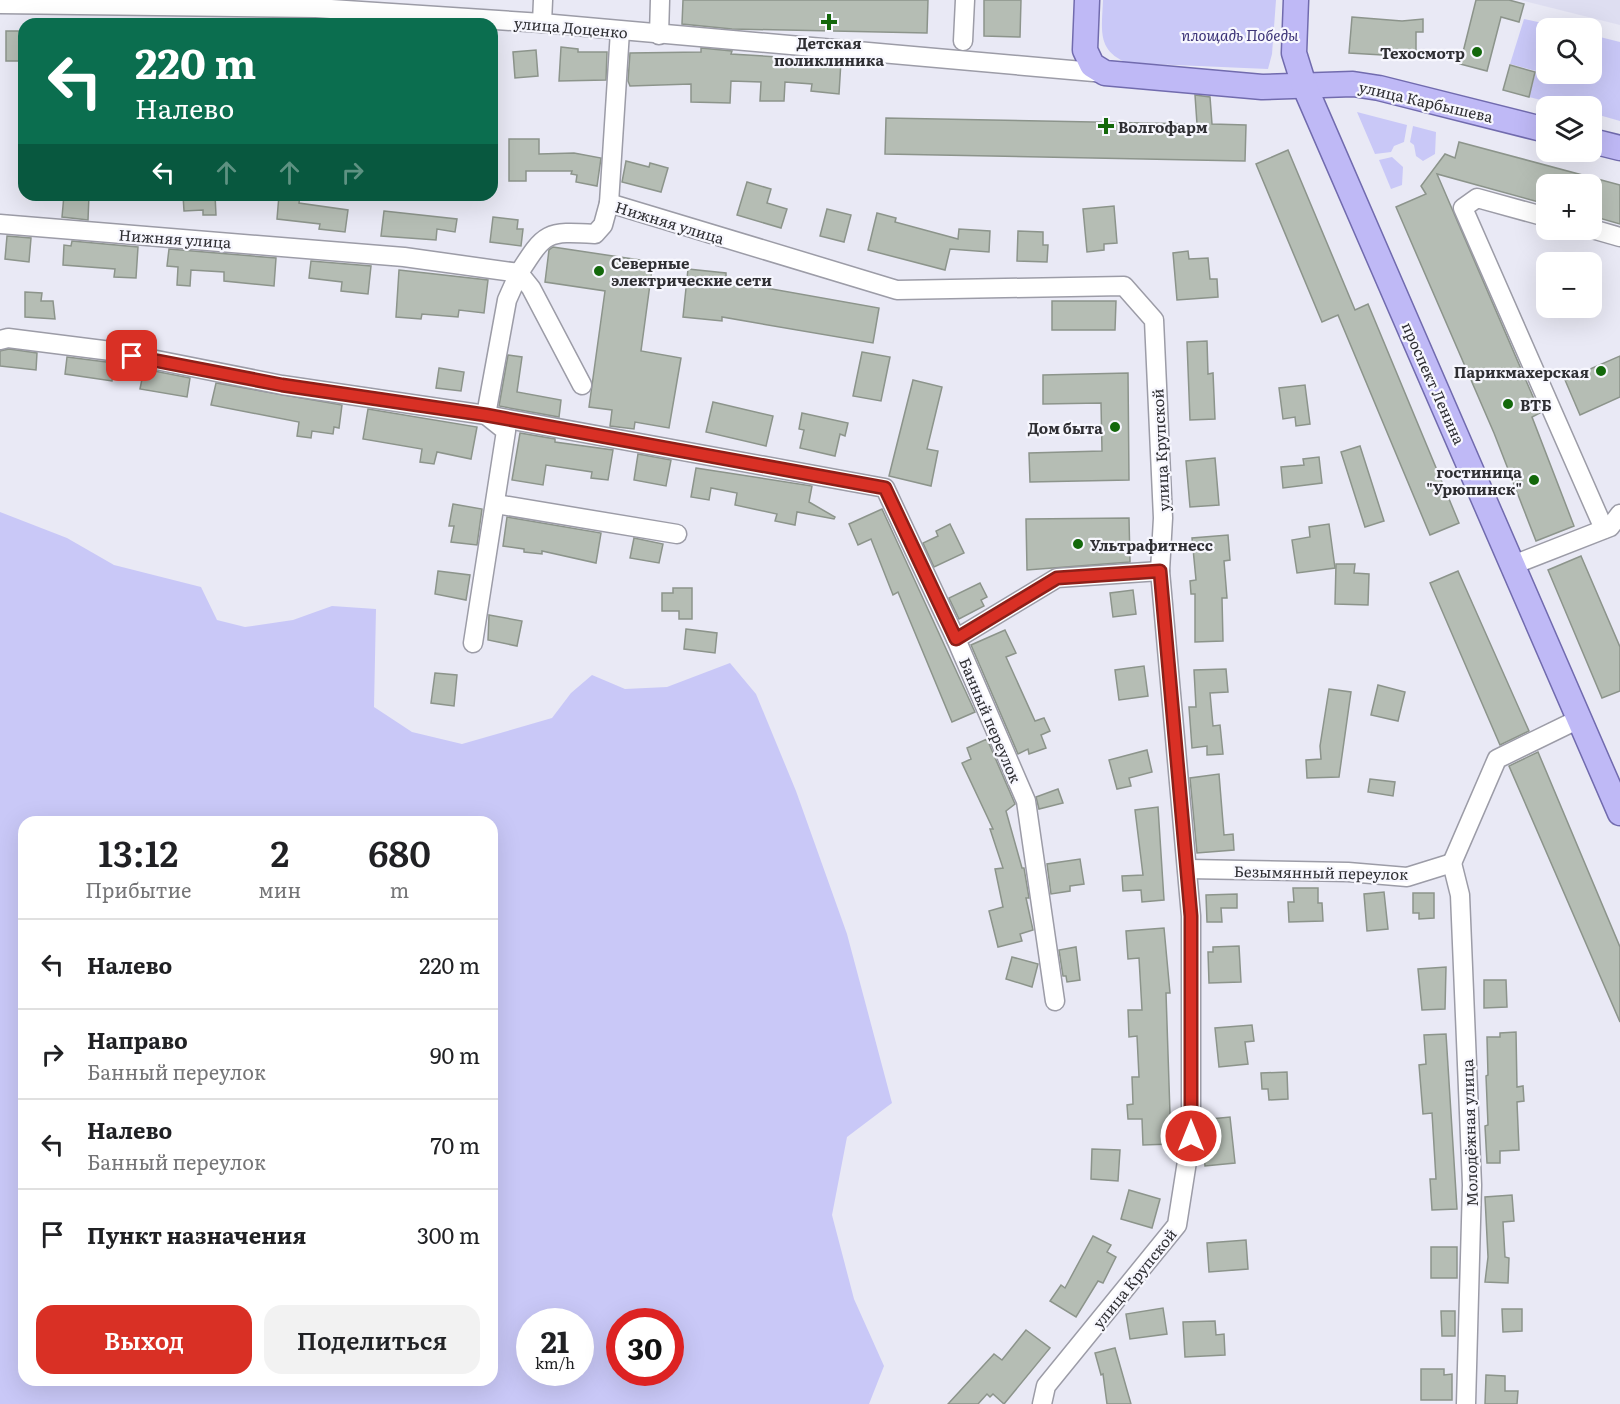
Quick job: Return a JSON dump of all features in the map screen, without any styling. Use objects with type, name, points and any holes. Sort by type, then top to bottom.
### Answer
[{"type":"main road","points":[[1087,0],[1085,50],[1092,65],[1105,73],[1262,87],[1304,86],[1294,53],[1296,0]]},
{"type":"main road","name":"улица Карбышева","points":[[1304,86],[1353,84],[1379,88],[1536,127]]},
{"type":"main road","name":"проспект Ленина","points":[[1304,86],[1620,813]]},
{"type":"main road","points":[[1602,144],[1620,148]]},
{"type":"street","points":[[543,0],[543,23]]},
{"type":"street","points":[[659,35],[660,0]]},
{"type":"street","points":[[963,41],[965,0]]},
{"type":"street","name":"улица Доценко","points":[[0,4],[316,8],[467,18]]},
{"type":"street","name":"улица Доценко","points":[[498,20],[1105,73]]},
{"type":"street","points":[[609,203],[620,31]]},
{"type":"street","points":[[1536,214],[1477,198],[1463,208],[1604,529]]},
{"type":"street","name":"Нижняя улица","points":[[0,224],[404,257],[519,273],[544,238],[558,231],[595,234],[603,225],[609,203],[897,290],[1124,286]]},
{"type":"street","points":[[1602,232],[1620,237]]},
{"type":"street","points":[[473,643],[506,431],[486,415],[507,300],[519,273],[531,288],[582,385]]},
{"type":"street","name":"улица Крупской","points":[[1042,1404],[1046,1386],[1177,1225],[1191,1136],[1191,916],[1160,571],[1163,518],[1154,320],[1124,286]]},
{"type":"street","name":"Банный переулок","points":[[0,340],[111,351],[282,385],[486,415],[885,488],[956,639],[1026,801],[1055,1001]]},
{"type":"street","points":[[496,504],[677,534]]},
{"type":"street","points":[[1513,565],[1604,529],[1610,526],[1620,514]]},
{"type":"street","points":[[956,639],[1057,578],[1160,571]]},
{"type":"street","points":[[1452,863],[1497,759],[1580,719]]},
{"type":"street","name":"Безымянный переулок","points":[[1188,869],[1348,872],[1407,877],[1452,863]]},
{"type":"street","name":"Молодёжная улица","points":[[1452,863],[1460,895],[1472,1185],[1466,1404]]},
{"type":"shaded area","points":[[1521,0],[1620,0],[1620,25],[1602,20],[1602,18],[1592,18]]},
{"type":"green space","name":"площадь Победы","points":[[1103,0],[1276,0],[1272,54],[1268,69],[1128,63],[1110,52],[1103,38]]},
{"type":"green space","points":[[1524,19],[1536,22],[1536,71],[1510,64]]},
{"type":"green space","points":[[1602,38],[1620,42],[1620,121],[1602,116],[1602,96],[1536,96],[1536,99],[1529,97],[1536,71],[1536,84],[1602,84]]},
{"type":"green space","points":[[1357,112],[1407,125],[1404,142],[1394,146],[1391,152],[1375,154]]},
{"type":"green space","points":[[1413,126],[1436,132],[1435,154],[1423,161],[1416,156],[1414,145],[1410,142]]},
{"type":"green space","points":[[1392,157],[1403,167],[1402,185],[1391,189],[1379,160]]},
{"type":"green space","points":[[0,512],[67,538],[114,565],[201,587],[217,620],[245,627],[293,620],[332,606],[376,609],[374,707],[412,732],[462,744],[552,718],[571,693],[592,675],[625,689],[667,687],[730,663],[756,694],[796,791],[847,934],[892,1103],[847,1137],[832,1215],[854,1299],[884,1366],[869,1404],[0,1404]]},
{"type":"building","points":[[683,0],[928,0],[927,33],[732,29],[682,24]]},
{"type":"building","points":[[984,0],[1021,0],[1020,37],[984,36]]},
{"type":"building","points":[[1476,0],[1509,0],[1524,4],[1519,22],[1501,17],[1487,71],[1460,64]]},
{"type":"building","points":[[1352,17],[1402,21],[1423,19],[1423,32],[1416,32],[1416,57],[1349,53]]},
{"type":"building","points":[[6,31],[18,31],[18,61],[6,61]]},
{"type":"building","points":[[561,47],[578,49],[578,52],[607,52],[606,80],[559,81]]},
{"type":"building","points":[[701,48],[732,51],[731,54],[841,61],[839,94],[811,91],[812,84],[785,82],[784,101],[760,101],[761,82],[731,81],[730,103],[691,102],[691,84],[630,86],[628,81],[630,53],[701,52]]},
{"type":"building","points":[[536,50],[538,76],[515,78],[513,52]]},
{"type":"building","points":[[1510,65],[1535,72],[1529,97],[1503,90]]},
{"type":"building","points":[[1195,95],[1210,97],[1212,124],[1246,125],[1245,161],[885,154],[886,118],[1197,124]]},
{"type":"building","points":[[509,139],[539,139],[539,154],[574,153],[601,158],[597,186],[576,182],[577,175],[571,174],[572,171],[526,171],[526,181],[509,181]]},
{"type":"building","points":[[1459,142],[1579,174],[1536,174],[1536,201],[1437,174],[1540,413],[1532,417],[1574,526],[1536,541],[1494,433],[1396,207],[1426,194],[1421,186],[1445,154],[1455,158]]},
{"type":"building","points":[[1288,150],[1355,310],[1368,304],[1459,523],[1430,535],[1338,315],[1322,322],[1256,164]]},
{"type":"building","points":[[626,161],[649,167],[650,163],[668,168],[661,192],[622,182]]},
{"type":"building","points":[[1602,180],[1620,185],[1620,224],[1602,219]]},
{"type":"building","points":[[747,182],[771,189],[767,203],[787,209],[781,228],[737,215]]},
{"type":"building","points":[[63,201],[89,201],[88,220],[62,217]]},
{"type":"building","points":[[183,201],[215,201],[216,215],[203,215],[203,210],[184,211]]},
{"type":"building","points":[[278,201],[299,201],[299,203],[348,210],[345,232],[319,229],[320,224],[277,219]]},
{"type":"building","points":[[1114,206],[1117,243],[1104,244],[1104,250],[1087,252],[1083,209]]},
{"type":"building","points":[[827,209],[851,215],[844,242],[820,236]]},
{"type":"building","points":[[384,211],[457,219],[455,232],[437,229],[436,240],[381,236]]},
{"type":"building","points":[[877,213],[896,218],[895,222],[958,239],[959,229],[990,231],[989,252],[950,249],[945,270],[868,250]]},
{"type":"building","points":[[493,217],[518,220],[517,229],[523,229],[521,246],[490,242]]},
{"type":"building","points":[[1018,231],[1043,232],[1043,245],[1048,245],[1047,262],[1017,261]]},
{"type":"building","points":[[7,236],[31,238],[29,262],[5,259]]},
{"type":"building","points":[[72,241],[138,247],[136,278],[114,277],[115,269],[63,265],[64,245],[71,246]]},
{"type":"building","points":[[553,247],[653,262],[641,351],[681,358],[669,428],[635,422],[634,429],[610,426],[612,410],[589,407],[605,291],[545,282],[549,250]]},
{"type":"building","points":[[169,249],[276,258],[274,286],[224,281],[224,272],[191,270],[190,286],[177,285],[178,267],[167,266]]},
{"type":"building","points":[[1188,251],[1189,259],[1208,258],[1210,279],[1217,279],[1218,297],[1177,300],[1173,253]]},
{"type":"building","points":[[311,261],[371,266],[368,294],[341,291],[342,282],[309,278]]},
{"type":"building","points":[[688,269],[726,273],[726,281],[879,308],[873,343],[722,317],[722,321],[683,317]]},
{"type":"building","points":[[399,270],[488,280],[484,313],[459,310],[458,317],[422,314],[421,319],[396,317]]},
{"type":"building","points":[[25,292],[42,293],[41,301],[53,301],[55,319],[25,317]]},
{"type":"building","points":[[1052,301],[1116,301],[1115,330],[1052,330]]},
{"type":"building","points":[[1207,341],[1208,374],[1213,373],[1215,419],[1190,420],[1187,342]]},
{"type":"building","points":[[9,349],[37,353],[36,370],[0,366],[0,351]]},
{"type":"building","points":[[862,352],[890,357],[881,401],[853,396]]},
{"type":"building","points":[[508,355],[522,357],[517,392],[561,400],[559,417],[499,406]]},
{"type":"building","points":[[1620,356],[1620,397],[1580,415],[1565,380]]},
{"type":"building","points":[[67,357],[114,363],[112,381],[65,374]]},
{"type":"building","points":[[439,368],[464,372],[461,391],[436,388]]},
{"type":"building","points":[[144,369],[190,378],[187,397],[140,389]]},
{"type":"building","name":"Дом быта","points":[[1128,373],[1129,480],[1030,482],[1029,453],[1102,451],[1101,403],[1043,404],[1043,375]]},
{"type":"building","points":[[913,380],[942,387],[927,449],[938,451],[931,486],[889,476]]},
{"type":"building","points":[[216,383],[342,405],[339,428],[334,427],[333,434],[312,431],[311,438],[297,436],[299,422],[211,405]]},
{"type":"building","points":[[1305,385],[1310,424],[1296,426],[1295,417],[1283,419],[1279,388]]},
{"type":"building","points":[[713,402],[773,416],[766,446],[706,432]]},
{"type":"building","points":[[368,409],[477,427],[471,459],[437,452],[434,464],[420,462],[422,449],[363,439]]},
{"type":"building","points":[[802,413],[848,423],[845,436],[840,434],[835,456],[800,448],[804,430],[799,429]]},
{"type":"building","points":[[520,433],[555,439],[555,442],[613,450],[608,480],[591,478],[592,472],[546,465],[543,485],[512,480]]},
{"type":"building","points":[[1360,446],[1384,521],[1365,527],[1341,452]]},
{"type":"building","points":[[638,454],[671,460],[666,486],[634,480]]},
{"type":"building","points":[[1319,457],[1322,483],[1283,488],[1281,467],[1304,465],[1303,459]]},
{"type":"building","points":[[1215,458],[1219,505],[1190,507],[1186,461]]},
{"type":"building","points":[[696,468],[812,486],[809,502],[835,517],[834,519],[797,512],[795,525],[775,521],[777,514],[735,505],[737,493],[711,488],[709,500],[691,497]]},
{"type":"building","points":[[453,504],[482,509],[477,545],[451,542],[454,526],[449,526]]},
{"type":"building","points":[[882,509],[975,712],[952,722],[898,592],[893,595],[871,539],[858,545],[849,524]]},
{"type":"building","points":[[507,517],[601,533],[596,563],[542,551],[542,554],[524,552],[524,549],[503,546]]},
{"type":"building","name":"Ультрафитнесс","points":[[1129,518],[1130,562],[1027,570],[1026,519]]},
{"type":"building","points":[[950,524],[964,553],[934,567],[923,543],[938,536],[936,531]]},
{"type":"building","points":[[1329,524],[1335,568],[1297,573],[1292,540],[1310,537],[1309,527]]},
{"type":"building","points":[[1228,535],[1230,560],[1224,561],[1227,598],[1222,598],[1223,641],[1195,642],[1195,594],[1191,594],[1190,581],[1196,580],[1192,538]]},
{"type":"building","points":[[634,538],[663,544],[659,563],[630,558]]},
{"type":"building","points":[[1581,556],[1620,647],[1620,691],[1602,698],[1548,570]]},
{"type":"building","points":[[1336,564],[1355,564],[1354,573],[1369,574],[1368,605],[1335,604]]},
{"type":"building","points":[[438,571],[470,575],[466,600],[435,594]]},
{"type":"building","points":[[1458,571],[1529,731],[1500,745],[1430,583]]},
{"type":"building","points":[[980,583],[987,597],[981,600],[984,606],[959,619],[949,598]]},
{"type":"building","points":[[673,588],[692,588],[692,619],[679,619],[679,611],[662,611],[662,593],[673,593]]},
{"type":"building","points":[[1133,590],[1136,614],[1113,617],[1110,593]]},
{"type":"building","points":[[489,615],[522,621],[517,646],[488,640]]},
{"type":"building","points":[[686,629],[717,633],[715,653],[684,649]]},
{"type":"building","points":[[1005,630],[1016,653],[1006,657],[1035,721],[1044,718],[1050,731],[1041,735],[1046,748],[1029,754],[1028,749],[1018,754],[971,645]]},
{"type":"building","points":[[1144,666],[1148,696],[1119,700],[1115,670]]},
{"type":"building","points":[[1226,669],[1228,692],[1210,693],[1213,726],[1220,725],[1223,754],[1207,755],[1207,746],[1192,748],[1189,707],[1196,707],[1194,670]]},
{"type":"building","points":[[435,673],[457,675],[454,706],[431,703]]},
{"type":"building","points":[[1378,685],[1405,692],[1398,721],[1371,715]]},
{"type":"building","points":[[1329,689],[1351,692],[1339,777],[1307,778],[1306,760],[1321,759],[1320,746]]},
{"type":"building","points":[[987,739],[1015,804],[1006,811],[1022,868],[1024,868],[1029,898],[1026,898],[1033,930],[1020,934],[1022,941],[998,947],[989,911],[1003,907],[995,869],[1003,868],[990,829],[993,829],[962,763],[971,759],[967,748]]},
{"type":"building","points":[[1147,750],[1152,772],[1129,778],[1131,786],[1117,789],[1109,760]]},
{"type":"building","points":[[1538,752],[1620,947],[1620,1022],[1509,766]]},
{"type":"building","points":[[1219,774],[1224,835],[1233,834],[1234,850],[1197,853],[1190,778]]},
{"type":"building","points":[[1370,779],[1395,782],[1393,796],[1368,792]]},
{"type":"building","points":[[1058,789],[1063,803],[1039,809],[1036,797]]},
{"type":"building","points":[[1158,807],[1164,900],[1142,902],[1141,890],[1123,891],[1122,876],[1143,875],[1135,810]]},
{"type":"building","points":[[1080,859],[1084,884],[1070,886],[1070,891],[1051,894],[1047,864]]},
{"type":"building","points":[[1293,888],[1318,888],[1318,903],[1322,903],[1323,921],[1289,922],[1288,902],[1294,902]]},
{"type":"building","points":[[1384,892],[1388,929],[1367,931],[1364,894]]},
{"type":"building","points":[[1413,893],[1434,893],[1434,918],[1419,919],[1419,913],[1413,913]]},
{"type":"building","points":[[1237,894],[1237,908],[1221,908],[1222,922],[1207,922],[1206,895]]},
{"type":"building","points":[[1164,928],[1170,993],[1166,993],[1171,1144],[1143,1145],[1142,1119],[1128,1119],[1127,1105],[1133,1104],[1132,1077],[1139,1077],[1137,1036],[1129,1037],[1128,1010],[1142,1010],[1139,958],[1128,959],[1126,931]]},
{"type":"building","points":[[1239,946],[1241,982],[1209,983],[1208,952],[1213,952],[1213,947]]},
{"type":"building","points":[[1076,947],[1080,980],[1067,982],[1066,976],[1063,976],[1059,950]]},
{"type":"building","points":[[1012,957],[1038,964],[1032,987],[1006,979]]},
{"type":"building","points":[[1446,967],[1445,1009],[1422,1010],[1418,969]]},
{"type":"building","points":[[1484,980],[1506,980],[1507,1007],[1484,1008]]},
{"type":"building","points":[[1252,1025],[1254,1041],[1245,1042],[1248,1064],[1219,1067],[1215,1028]]},
{"type":"building","points":[[1516,1032],[1517,1087],[1523,1086],[1524,1101],[1517,1102],[1519,1150],[1500,1151],[1500,1163],[1487,1163],[1485,1126],[1488,1125],[1487,1037],[1500,1037],[1500,1033]]},
{"type":"building","points":[[1446,1034],[1457,1209],[1432,1210],[1430,1179],[1436,1179],[1432,1113],[1423,1114],[1419,1065],[1426,1064],[1424,1035]]},
{"type":"building","points":[[1287,1072],[1288,1099],[1269,1100],[1268,1089],[1262,1089],[1261,1073]]},
{"type":"building","points":[[1230,1117],[1235,1163],[1205,1166],[1202,1135],[1213,1134],[1211,1119]]},
{"type":"building","points":[[1092,1149],[1120,1150],[1118,1181],[1091,1179]]},
{"type":"building","points":[[1129,1190],[1160,1199],[1152,1228],[1121,1219]]},
{"type":"building","points":[[1512,1195],[1514,1221],[1503,1222],[1505,1257],[1509,1258],[1508,1283],[1485,1282],[1488,1257],[1485,1197]]},
{"type":"building","points":[[1093,1236],[1111,1245],[1107,1252],[1116,1257],[1103,1283],[1098,1281],[1076,1317],[1050,1301],[1061,1285],[1065,1288]]},
{"type":"building","points":[[1246,1240],[1248,1269],[1209,1272],[1207,1243]]},
{"type":"building","points":[[1431,1247],[1457,1247],[1457,1278],[1431,1278]]},
{"type":"building","points":[[1163,1308],[1167,1334],[1130,1339],[1126,1314]]},
{"type":"building","points":[[1502,1309],[1522,1309],[1522,1331],[1503,1332]]},
{"type":"building","points":[[1441,1311],[1455,1311],[1455,1336],[1442,1336]]},
{"type":"building","points":[[1215,1321],[1216,1335],[1224,1334],[1225,1355],[1185,1357],[1183,1322]]},
{"type":"building","points":[[1026,1330],[1050,1348],[1004,1404],[993,1394],[990,1397],[987,1394],[978,1404],[948,1404],[994,1354],[1002,1360]]},
{"type":"building","points":[[1115,1348],[1131,1404],[1107,1404],[1103,1374],[1101,1375],[1095,1353]]},
{"type":"building","points":[[1421,1369],[1444,1369],[1444,1375],[1452,1374],[1452,1400],[1421,1400]]},
{"type":"building","points":[[1486,1375],[1505,1376],[1505,1391],[1518,1391],[1517,1404],[1485,1404]]},
{"type":"place","name":"Детская поликлиника","points":[[829,22]]},
{"type":"place","name":"Техосмотр","points":[[1477,52]]},
{"type":"place","name":"Волгофарм","points":[[1106,126]]},
{"type":"place","name":"Северные электрические сети","points":[[599,271]]},
{"type":"place","name":"Парикмахерская","points":[[1601,371]]},
{"type":"place","name":"ВТБ","points":[[1508,404]]},
{"type":"place","name":"Дом быта","points":[[1115,427]]},
{"type":"place","name":"гостиница \"Урюпинск\"","points":[[1534,480]]},
{"type":"place","name":"Ультрафитнесс","points":[[1078,544]]},
{"type":"route","points":[[132,356],[282,385],[486,415],[885,488],[956,639],[1057,578],[1160,571],[1191,916],[1191,1136]]}]
